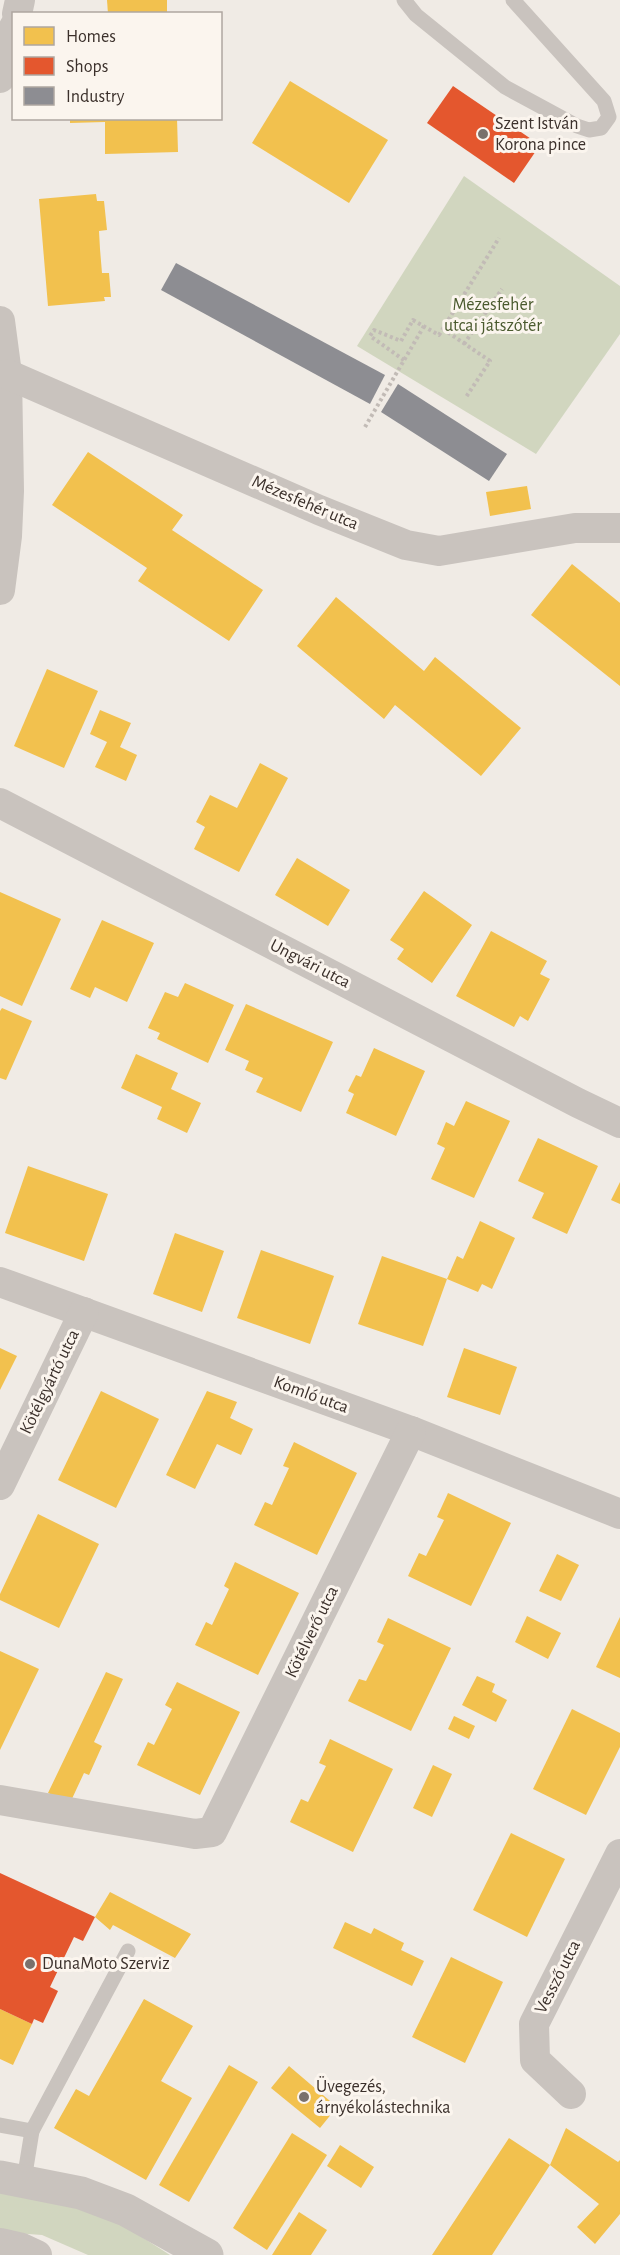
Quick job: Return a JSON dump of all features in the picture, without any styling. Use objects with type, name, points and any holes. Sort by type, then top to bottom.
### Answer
[{"type":"street","points":[[0,78],[12,34]]},
{"type":"street","points":[[0,321],[7,374],[4,490],[7,536],[0,590]]},
{"type":"street","name":"Mézesfehér utca","points":[[7,374],[319,510],[406,545],[439,551],[575,528],[620,528]]},
{"type":"street","name":"Ungvári utca","points":[[0,803],[620,1123]]},
{"type":"street","name":"Komló utca","points":[[0,1282],[411,1431],[620,1514]]},
{"type":"street","name":"Kötélgyártó utca","points":[[0,1485],[84,1312]]},
{"type":"street","name":"Kötélverő utca","points":[[0,1800],[195,1834],[212,1832],[411,1431]]},
{"type":"street","name":"Vessző utca","points":[[571,2094],[535,2060],[534,2024],[620,1854]]},
{"type":"street","points":[[12,2179],[81,2193],[126,2210],[207,2255]]},
{"type":"street","points":[[0,2243],[22,2248],[37,2255]]},
{"type":"lane","points":[[404,0],[416,15],[504,87],[577,126],[589,130],[602,128],[609,117],[604,101],[513,0]]},
{"type":"lane","points":[[12,2179],[32,2131],[128,1952]]},
{"type":"lane","points":[[0,2125],[32,2131]]},
{"type":"path","points":[[404,360],[370,336],[374,330],[401,340],[413,320],[439,335],[499,238]]},
{"type":"path","points":[[464,344],[502,289]]},
{"type":"path","points":[[365,427],[424,326]]},
{"type":"path","points":[[443,329],[490,361],[466,397]]},
{"type":"green space","name":"Mézesfehér utcai játszótér","points":[[464,176],[620,286],[620,334],[536,454],[357,346]]},
{"type":"green space","points":[[0,2189],[98,2209],[170,2255],[88,2255],[42,2235],[0,2232]]},
{"type":"building: Homes","points":[[107,0],[167,0],[167,12],[108,12]]},
{"type":"building: Homes","points":[[290,81],[388,140],[349,203],[252,143]]},
{"type":"building: Homes","points":[[70,120],[177,120],[178,152],[105,154],[105,122],[70,123]]},
{"type":"building: Homes","points":[[96,194],[97,201],[104,201],[107,230],[99,231],[100,249],[102,273],[109,273],[111,297],[104,297],[105,301],[48,306],[39,199]]},
{"type":"building: Homes","points":[[88,452],[183,515],[172,530],[263,590],[229,641],[138,581],[147,568],[52,505]]},
{"type":"building: Homes","points":[[527,486],[531,509],[490,516],[486,492]]},
{"type":"building: Homes","points":[[572,564],[620,603],[620,686],[531,615]]},
{"type":"building: Homes","points":[[336,597],[424,671],[435,657],[521,728],[481,776],[395,705],[384,719],[297,646]]},
{"type":"building: Homes","points":[[47,669],[98,691],[64,768],[14,746]]},
{"type":"building: Homes","points":[[100,710],[131,723],[120,747],[137,755],[126,781],[95,767],[107,742],[90,734]]},
{"type":"building: Homes","points":[[260,763],[288,778],[239,872],[194,849],[205,827],[196,822],[210,795],[237,808]]},
{"type":"building: Homes","points":[[297,858],[350,890],[328,926],[275,895]]},
{"type":"building: Homes","points":[[424,891],[472,925],[432,983],[397,959],[404,949],[390,940]]},
{"type":"building: Homes","points":[[0,892],[61,919],[22,1006],[0,996]]},
{"type":"building: Homes","points":[[102,920],[154,943],[127,1002],[95,987],[90,998],[70,989]]},
{"type":"building: Homes","points":[[491,931],[547,961],[540,974],[550,979],[528,1021],[520,1016],[514,1027],[456,996]]},
{"type":"building: Homes","points":[[185,983],[234,1005],[208,1063],[157,1039],[160,1033],[148,1028],[165,992],[178,997]]},
{"type":"building: Homes","points":[[246,1004],[333,1042],[301,1112],[256,1092],[263,1078],[245,1070],[249,1061],[225,1050]]},
{"type":"building: Homes","points":[[2,1008],[32,1021],[6,1080],[0,1078],[0,1011]]},
{"type":"building: Homes","points":[[374,1048],[425,1071],[396,1136],[346,1113],[354,1094],[348,1091],[356,1075],[361,1077]]},
{"type":"building: Homes","points":[[136,1054],[178,1073],[171,1089],[201,1103],[187,1133],[157,1119],[162,1107],[121,1088]]},
{"type":"building: Homes","points":[[466,1101],[510,1121],[474,1198],[431,1179],[445,1148],[437,1144],[446,1122],[454,1126]]},
{"type":"building: Homes","points":[[538,1138],[598,1166],[567,1234],[532,1218],[544,1193],[518,1181]]},
{"type":"building: Homes","points":[[28,1166],[108,1194],[84,1261],[5,1233]]},
{"type":"building: Homes","points":[[620,1182],[620,1204],[611,1200]]},
{"type":"building: Homes","points":[[480,1221],[515,1238],[492,1289],[482,1284],[478,1292],[447,1279],[457,1256],[463,1259]]},
{"type":"building: Homes","points":[[175,1233],[224,1251],[202,1312],[153,1294]]},
{"type":"building: Homes","points":[[261,1250],[334,1276],[310,1344],[237,1318]]},
{"type":"building: Homes","points":[[382,1256],[447,1279],[423,1346],[358,1324]]},
{"type":"building: Homes","points":[[0,1348],[17,1356],[0,1390]]},
{"type":"building: Homes","points":[[464,1348],[517,1367],[500,1415],[447,1397]]},
{"type":"building: Homes","points":[[101,1391],[159,1419],[116,1508],[58,1480]]},
{"type":"building: Homes","points":[[207,1391],[237,1402],[230,1418],[253,1429],[241,1455],[217,1444],[195,1489],[166,1475]]},
{"type":"building: Homes","points":[[294,1442],[357,1473],[317,1555],[254,1525],[265,1502],[272,1505],[289,1468],[283,1466]]},
{"type":"building: Homes","points":[[448,1493],[511,1523],[471,1606],[408,1576],[419,1553],[426,1556],[444,1520],[437,1517]]},
{"type":"building: Homes","points":[[38,1514],[99,1544],[59,1628],[0,1600],[0,1594]]},
{"type":"building: Homes","points":[[557,1554],[579,1565],[561,1601],[539,1591]]},
{"type":"building: Homes","points":[[235,1562],[299,1593],[258,1675],[195,1645],[206,1622],[212,1625],[229,1589],[224,1586]]},
{"type":"building: Homes","points":[[527,1616],[561,1633],[548,1659],[515,1642]]},
{"type":"building: Homes","points":[[620,1617],[620,1678],[596,1667]]},
{"type":"building: Homes","points":[[388,1618],[451,1648],[411,1731],[348,1701],[359,1679],[366,1681],[384,1645],[377,1642]]},
{"type":"building: Homes","points":[[0,1651],[39,1669],[0,1750]]},
{"type":"building: Homes","points":[[106,1672],[123,1679],[94,1742],[102,1746],[89,1775],[84,1773],[70,1803],[48,1793]]},
{"type":"building: Homes","points":[[477,1676],[495,1684],[492,1692],[507,1700],[496,1722],[462,1705]]},
{"type":"building: Homes","points":[[177,1682],[240,1712],[200,1795],[137,1765],[148,1742],[154,1745],[172,1709],[165,1705]]},
{"type":"building: Homes","points":[[572,1709],[620,1733],[620,1747],[586,1815],[533,1789]]},
{"type":"building: Homes","points":[[454,1716],[475,1726],[469,1739],[448,1729]]},
{"type":"building: Homes","points":[[330,1739],[393,1769],[353,1852],[290,1822],[301,1799],[308,1802],[326,1766],[319,1763]]},
{"type":"building: Homes","points":[[433,1765],[452,1774],[432,1817],[413,1808]]},
{"type":"building: Homes","points":[[511,1833],[565,1859],[527,1937],[473,1910]]},
{"type":"building: Homes","points":[[110,1892],[191,1934],[175,1958],[113,1925],[110,1930],[95,1917]]},
{"type":"building: Homes","points":[[345,1922],[371,1934],[374,1928],[404,1943],[401,1950],[424,1961],[412,1986],[333,1948]]},
{"type":"building: Homes","points":[[451,1957],[503,1982],[465,2063],[412,2037]]},
{"type":"building: Homes","points":[[144,1999],[193,2026],[161,2081],[192,2098],[146,2180],[54,2128],[76,2089],[89,2096]]},
{"type":"building: Homes","points":[[0,2009],[32,2024],[13,2065],[0,2059]]},
{"type":"building: Homes","points":[[229,2065],[258,2082],[189,2202],[159,2185]]},
{"type":"building: Homes","name":"Üvegezés, árnyékolástechnika","points":[[289,2066],[337,2107],[320,2128],[271,2088]]},
{"type":"building: Homes","points":[[566,2128],[618,2162],[620,2160],[620,2214],[595,2244],[577,2227],[599,2204],[550,2165]]},
{"type":"building: Homes","points":[[292,2133],[327,2155],[267,2250],[233,2228]]},
{"type":"building: Homes","points":[[509,2138],[550,2165],[492,2255],[432,2255]]},
{"type":"building: Homes","points":[[340,2145],[374,2167],[361,2188],[327,2166]]},
{"type":"building: Homes","points":[[299,2212],[327,2230],[311,2255],[272,2255]]},
{"type":"building: Shops","name":"Szent István Korona pince","points":[[453,86],[540,145],[514,183],[427,123]]},
{"type":"building: Shops","name":"DunaMoto Szerviz","points":[[0,1873],[95,1917],[83,1941],[74,1937],[50,1987],[58,1991],[43,2023],[34,2019],[32,2024],[0,2009]]},
{"type":"building: Industry","points":[[176,263],[385,375],[370,404],[161,290]]},
{"type":"building: Industry","points":[[398,384],[507,454],[489,481],[381,412]]},
{"type":"place","name":"Szent István Korona pince","points":[[483,134]]},
{"type":"place","name":"DunaMoto Szerviz","points":[[30,1964]]},
{"type":"place","name":"Üvegezés, árnyékolástechnika","points":[[304,2097]]}]
